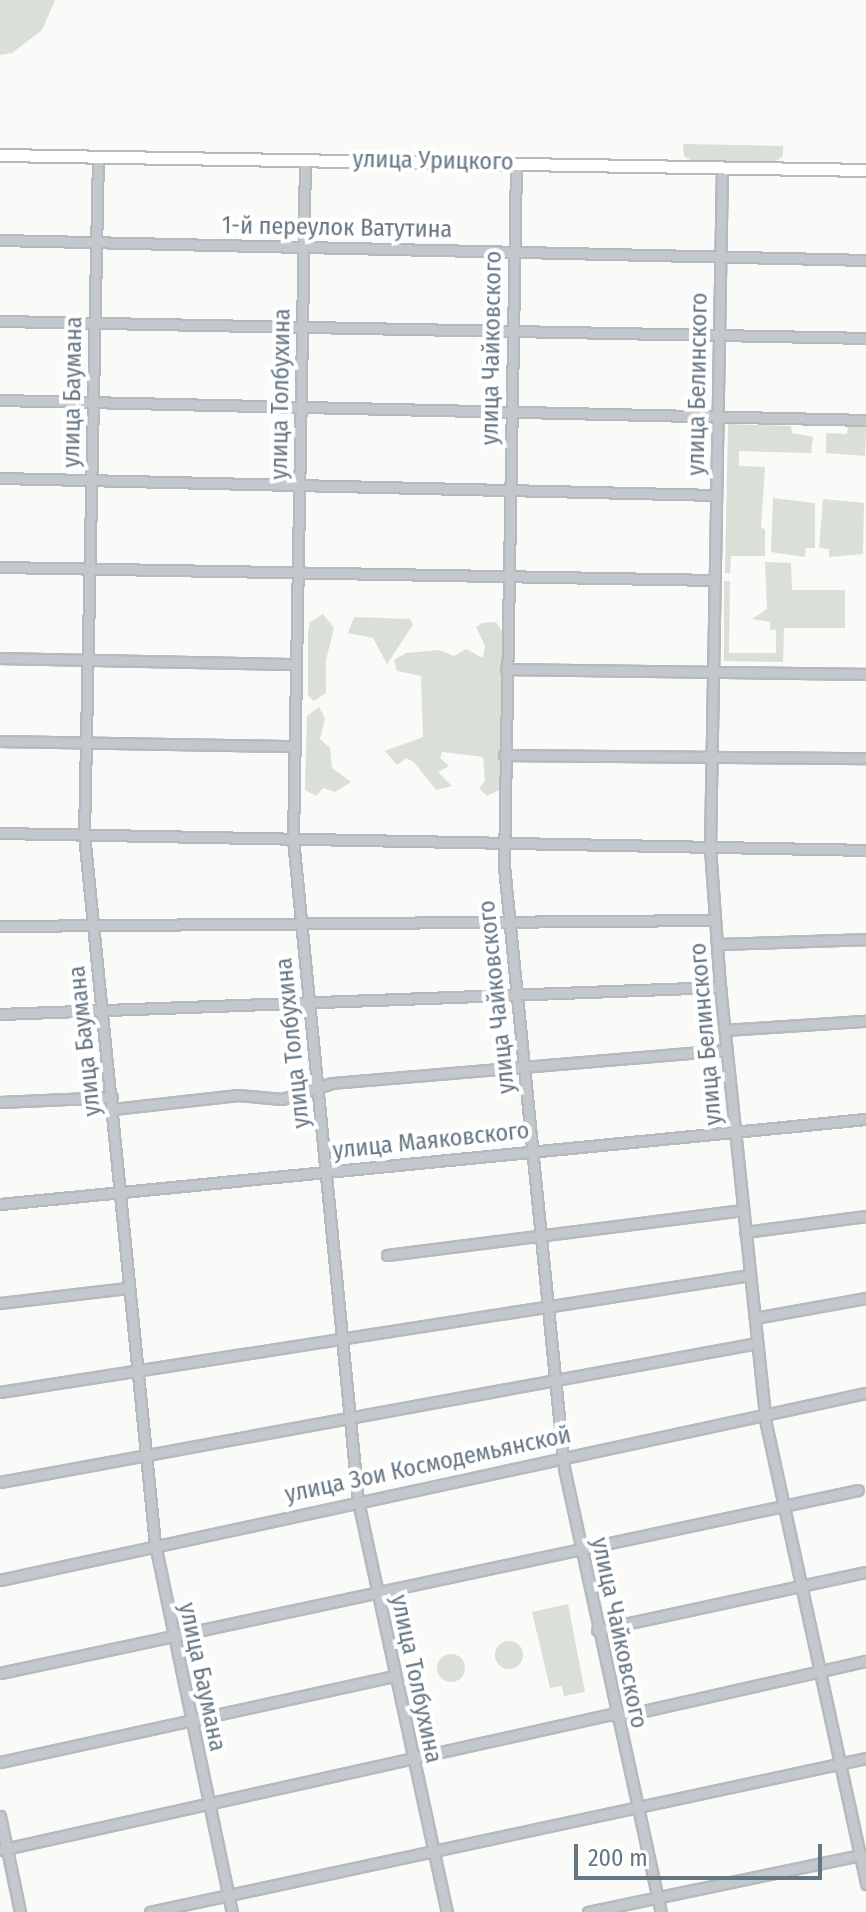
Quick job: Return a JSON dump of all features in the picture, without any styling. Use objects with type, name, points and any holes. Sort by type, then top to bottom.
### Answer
[{"type":"main road","name":"улица Урицкого","points":[[0,155],[866,170]]},
{"type":"street","name":"улица Баумана","points":[[98,156],[84,834],[112,1097],[135,1371],[155,1544],[189,1720],[232,1912]]},
{"type":"street","name":"улица Толбухина","points":[[305,160],[293,839],[358,1501],[447,1912]]},
{"type":"street","name":"улица Чайковского","points":[[516,163],[503,844],[509,922],[563,1456],[597,1630],[661,1912]]},
{"type":"street","name":"улица Белинского","points":[[722,167],[710,755],[710,848],[720,987],[764,1414],[799,1587],[866,1884]]},
{"type":"street","name":"1-й переулок Ватутина","points":[[0,240],[866,260]]},
{"type":"street","points":[[0,321],[866,338]]},
{"type":"street","points":[[0,400],[866,420]]},
{"type":"street","points":[[0,478],[716,495]]},
{"type":"street","points":[[0,567],[714,580]]},
{"type":"street","points":[[0,658],[296,664]]},
{"type":"street","points":[[506,669],[866,674]]},
{"type":"street","points":[[0,741],[295,746]]},
{"type":"street","points":[[504,755],[866,758]]},
{"type":"street","points":[[0,833],[866,850]]},
{"type":"street","points":[[0,926],[715,920]]},
{"type":"street","points":[[717,944],[866,939]]},
{"type":"street","points":[[0,1014],[720,987]]},
{"type":"street","points":[[725,1030],[866,1021]]},
{"type":"street","points":[[113,1109],[238,1095],[282,1099],[317,1086],[727,1050]]},
{"type":"street","points":[[0,1102],[112,1097]]},
{"type":"street","name":"улица Маяковского","points":[[0,1204],[866,1119]]},
{"type":"street","points":[[387,1255],[743,1210]]},
{"type":"street","points":[[745,1232],[866,1216]]},
{"type":"street","points":[[0,1392],[750,1275]]},
{"type":"street","points":[[0,1303],[127,1288]]},
{"type":"street","points":[[755,1318],[866,1298]]},
{"type":"street","points":[[0,1482],[557,1377],[757,1343]]},
{"type":"street","name":"улица Зои Космодемьянской","points":[[0,1580],[155,1544],[866,1393]]},
{"type":"street","points":[[0,1673],[858,1490]]},
{"type":"street","points":[[597,1630],[866,1572]]},
{"type":"street","points":[[4,1849],[412,1756],[866,1661]]},
{"type":"street","points":[[0,1762],[395,1676]]},
{"type":"street","points":[[150,1912],[866,1758]]},
{"type":"street","points":[[0,1816],[4,1849],[20,1912]]},
{"type":"street","points":[[588,1912],[861,1855]]},
{"type":"shaded area","points":[[0,0],[55,0],[42,30],[12,53],[0,55]]},
{"type":"shaded area","points":[[683,144],[783,146],[783,156],[773,163],[692,161],[684,156]]},
{"type":"shaded area","points":[[728,424],[791,426],[792,433],[813,437],[811,453],[739,451],[739,466],[765,467],[761,528],[765,529],[765,556],[731,556],[730,573],[725,573]]},
{"type":"shaded area","points":[[848,426],[866,427],[865,456],[826,453],[826,433],[847,434]]},
{"type":"shaded area","points":[[773,498],[815,503],[815,548],[806,548],[805,557],[771,552]]},
{"type":"shaded area","points":[[823,499],[864,503],[863,554],[829,557],[829,549],[819,548]]},
{"type":"shaded area","points":[[765,562],[791,563],[792,590],[845,590],[845,628],[784,628],[783,662],[724,661],[724,581],[730,581],[729,653],[776,653],[776,630],[770,630],[770,622],[752,619],[767,609]]},
{"type":"shaded area","points":[[323,614],[334,628],[326,660],[326,693],[314,701],[308,695],[308,632],[310,622]]},
{"type":"shaded area","points":[[354,617],[410,619],[413,625],[387,664],[373,638],[348,633]]},
{"type":"shaded area","points":[[496,622],[504,634],[501,789],[487,796],[479,788],[485,781],[483,757],[442,752],[440,758],[449,766],[438,772],[452,786],[436,790],[414,762],[406,758],[397,765],[385,751],[423,737],[421,676],[397,671],[394,660],[406,653],[439,650],[454,656],[466,649],[483,658],[485,646],[476,627],[482,623]]},
{"type":"shaded area","points":[[319,707],[325,718],[320,739],[330,748],[332,768],[351,782],[335,792],[323,788],[316,796],[305,790],[307,716]]},
{"type":"shaded area","points":[[568,1604],[585,1692],[564,1696],[562,1686],[550,1688],[532,1612]]},
{"type":"shaded area","points":[[509,1641],[519,1645],[523,1655],[519,1665],[509,1669],[499,1665],[495,1655],[499,1645]]},
{"type":"shaded area","points":[[451,1654],[461,1658],[465,1668],[461,1678],[451,1682],[441,1678],[437,1668],[441,1658]]}]
